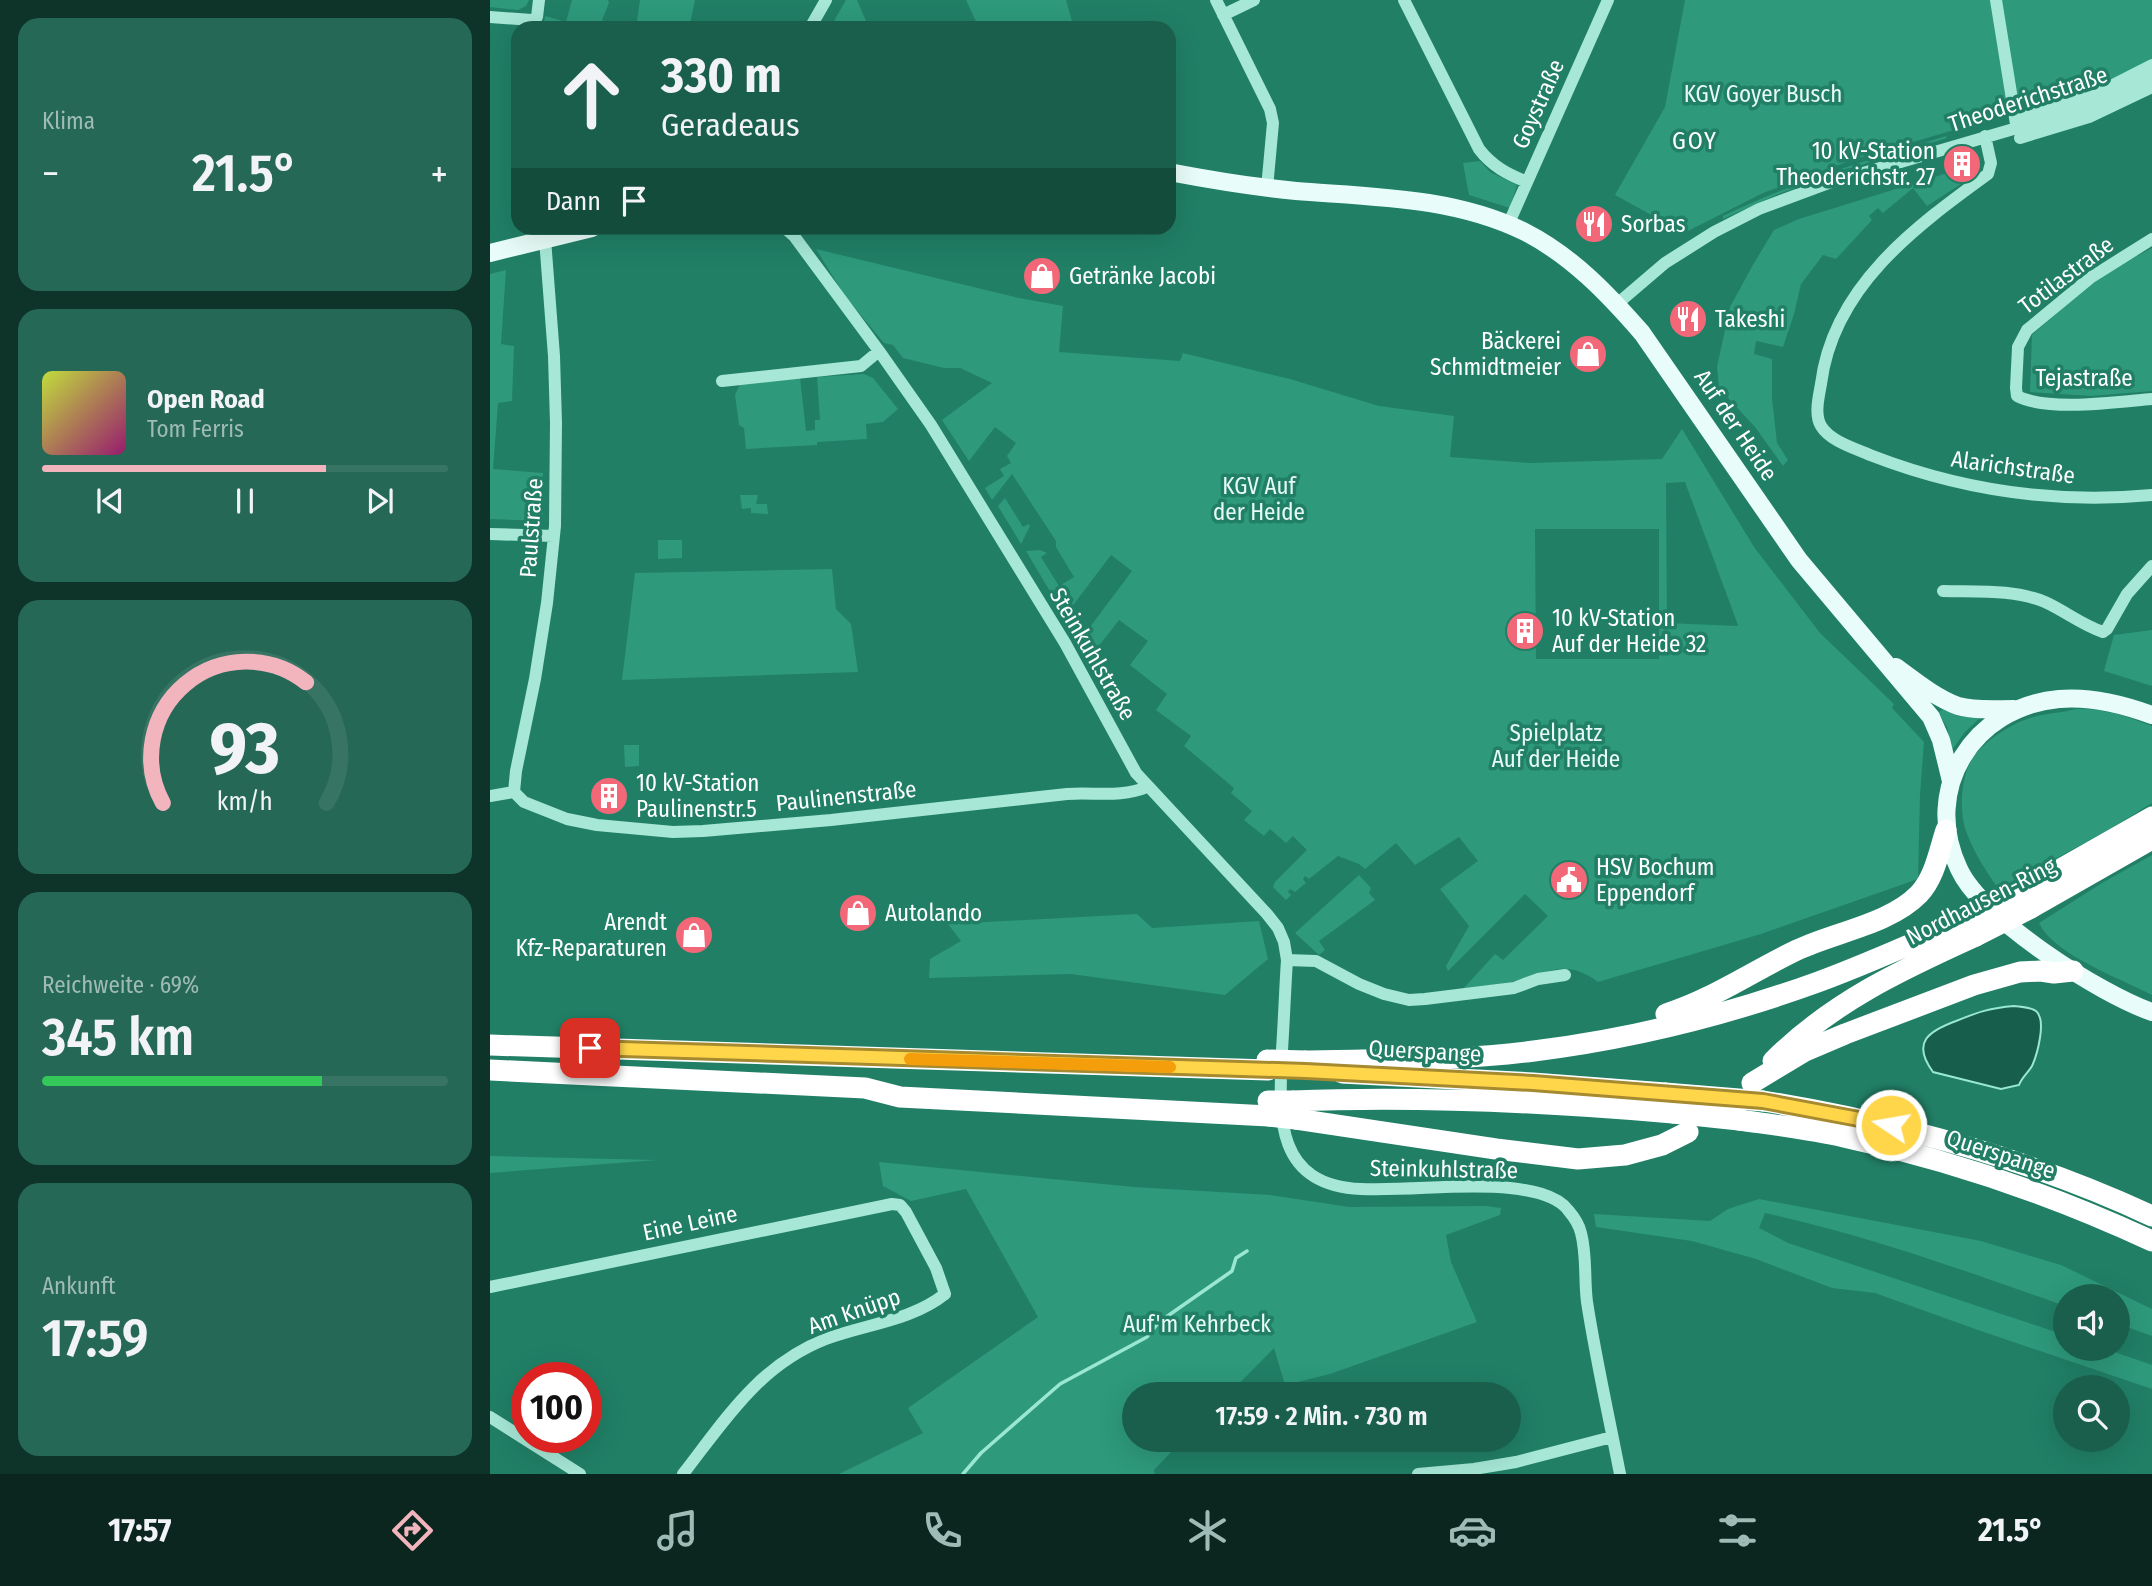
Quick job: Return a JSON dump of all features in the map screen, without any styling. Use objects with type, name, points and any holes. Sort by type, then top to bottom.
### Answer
[{"type":"highway","name":"Nordhausen-Ring","points":[[2023,902],[2152,817]]},
{"type":"highway","points":[[1536,1051],[1571,1036],[1655,1018],[1687,1007],[1801,948],[1892,913],[1907,904],[1927,884],[1946,830]]},
{"type":"highway","name":"Nordhausen-Ring","points":[[2023,902],[2152,839]]},
{"type":"highway","points":[[490,1045],[961,1061],[1306,1066],[1536,1051],[1639,1033],[1776,996],[1968,929],[2023,902]]},
{"type":"highway","name":"Nordhausen-Ring","points":[[1757,1092],[1795,1039],[1834,1009],[1968,929]]},
{"type":"highway","points":[[1757,1092],[1805,1051],[1845,1034],[1974,985],[2020,972],[2073,971]]},
{"type":"highway","name":"Querspange","points":[[1306,1066],[1665,1093],[1757,1092],[1953,1141],[2065,1179],[2152,1216]]},
{"type":"highway","points":[[490,1070],[865,1088],[900,1097],[1295,1110],[1496,1149],[1578,1159],[1625,1155],[1662,1145],[1688,1132]]},
{"type":"highway","name":"Querspange","points":[[1295,1110],[1348,1098],[1574,1105],[1739,1120],[1842,1136],[1950,1163],[2041,1194],[2152,1241]]},
{"type":"main road","name":"Auf der Heide","points":[[1176,173],[1267,188],[1433,203],[1508,225],[1551,247],[1617,304],[1664,362],[1800,560],[1931,717],[1941,740],[1951,781]]},
{"type":"main road","points":[[490,253],[562,235]]},
{"type":"main road","name":"Auf der Heide","points":[[1876,653],[1922,685],[1958,705],[1984,709],[2019,709]]},
{"type":"main road","points":[[2152,715],[2105,701],[2079,698],[2058,699],[2019,709],[1998,720],[1969,746],[1951,781],[1946,807],[1946,830],[1951,849],[1959,871],[1973,892],[2025,937],[2073,971],[2110,994],[2152,1012]]},
{"type":"street","points":[[490,17],[532,20],[537,17],[539,0]]},
{"type":"street","points":[[814,21],[826,0]]},
{"type":"street","points":[[1216,0],[1273,118],[1267,188]]},
{"type":"street","points":[[1223,15],[1254,0]]},
{"type":"street","points":[[1404,0],[1479,149],[1498,168],[1527,182]]},
{"type":"street","name":"Goystraße","points":[[1508,225],[1608,0]]},
{"type":"street","points":[[1996,0],[2017,128]]},
{"type":"street","name":"Theoderichstraße","points":[[2017,128],[2097,93],[2152,65]]},
{"type":"street","name":"Theoderichstraße","points":[[1617,304],[1665,263],[1714,232],[1759,209],[1829,183],[2085,108],[2152,76]]},
{"type":"street","name":"Theoderichstraße","points":[[2017,128],[2089,117],[2152,87]]},
{"type":"street","name":"Alarichstraße","points":[[1985,136],[1991,163],[1988,174],[1923,223],[1898,246],[1867,278],[1845,309],[1823,369],[1818,421],[1829,436],[1842,443],[1894,464],[1949,481],[2002,491],[2052,496],[2093,498],[2152,495]]},
{"type":"street","name":"Steinkuhlstraße","points":[[795,235],[922,411],[1071,654],[1136,773],[1278,928],[1287,960],[1282,1127],[1291,1152],[1308,1172],[1336,1186],[1379,1189],[1499,1187],[1535,1192],[1565,1206],[1577,1224],[1581,1234],[1587,1300],[1620,1474]]},
{"type":"street","name":"Paulstraße","points":[[514,792],[543,626],[554,536],[554,356],[545,239]]},
{"type":"street","name":"Totilastraße","points":[[2017,396],[2018,347],[2027,330],[2090,278],[2152,239]]},
{"type":"street","points":[[722,381],[861,366],[879,351]]},
{"type":"street","name":"Tejastraße","points":[[2017,396],[2025,400],[2065,404],[2152,399]]},
{"type":"street","points":[[490,534],[554,536]]},
{"type":"street","points":[[1943,591],[2013,594],[2044,601],[2103,632],[2127,594],[2152,566]]},
{"type":"street","name":"Paulinenstraße","points":[[514,792],[524,802],[567,819],[597,825],[673,832],[831,820],[1079,793],[1119,795],[1147,787]]},
{"type":"street","points":[[490,796],[514,792]]},
{"type":"street","points":[[1287,960],[1316,961],[1384,995],[1409,1000],[1514,988],[1538,979],[1564,975]]},
{"type":"street","name":"Eine Leine","points":[[490,1287],[766,1229],[892,1204],[900,1205]]},
{"type":"street","name":"Am Knüpp","points":[[683,1474],[742,1397],[785,1361],[825,1340],[919,1311],[945,1294],[936,1268],[900,1205]]},
{"type":"street","points":[[490,1417],[580,1474]]},
{"type":"street","points":[[1418,1474],[1516,1462],[1612,1437]]},
{"type":"green space","points":[[490,0],[529,0],[526,6],[518,10],[490,7]]},
{"type":"green space","points":[[572,0],[608,0],[604,21],[566,21]]},
{"type":"green space","points":[[640,0],[695,0],[690,21],[637,21]]},
{"type":"green space","points":[[846,0],[857,0],[866,21],[834,21]]},
{"type":"green space","points":[[966,0],[1066,0],[1072,21],[976,21]]},
{"type":"green space","name":"KGV Goyer Busch","points":[[1685,0],[2152,0],[2152,63],[2113,83],[2108,75],[2106,77],[2110,84],[2083,96],[2081,89],[2098,80],[1995,118],[1852,160],[1763,193],[1684,233],[1615,195],[1665,107]]},
{"type":"green space","points":[[545,16],[562,21],[544,21]]},
{"type":"green space","points":[[1946,136],[1947,138],[1832,174],[1723,219],[1723,216],[1750,203],[1805,181]]},
{"type":"green space","points":[[1480,161],[1490,172],[1517,185],[1510,208],[1469,195],[1463,163]]},
{"type":"green space","points":[[1970,166],[1976,171],[1975,175],[1927,206],[1913,188],[1883,213],[1878,208],[1869,216],[1872,220],[1836,259],[1823,255],[1801,284],[1783,347],[1756,341],[1754,354],[1772,359],[1772,398],[1777,443],[1788,460],[1783,466],[1755,427],[1719,388],[1717,367],[1730,307],[1774,230],[1799,219]]},
{"type":"green space","points":[[2152,248],[2152,391],[2092,396],[2030,392],[2032,335],[2098,277]]},
{"type":"green space","points":[[816,249],[1063,306],[1059,352],[1180,361],[1183,353],[1290,379],[1379,406],[1454,416],[1450,457],[1530,463],[1662,459],[1682,429],[1754,547],[1820,633],[1894,704],[1892,708],[1924,742],[1918,879],[1761,934],[1598,982],[1586,974],[1565,969],[1462,990],[1495,954],[1503,960],[1548,916],[1525,894],[1448,971],[1446,966],[1469,926],[1440,889],[1478,861],[1459,837],[1415,865],[1396,843],[1365,869],[1338,856],[1309,879],[1305,876],[1303,879],[1306,883],[1295,892],[1290,889],[1288,892],[1291,895],[1286,900],[1273,887],[1275,882],[1307,850],[1293,836],[1286,843],[1270,829],[1264,836],[1244,820],[1252,811],[1231,793],[1234,788],[1184,746],[1191,736],[1156,710],[1167,694],[1130,665],[1148,641],[1119,620],[1088,660],[1081,639],[1132,571],[1111,555],[1071,608],[1063,593],[1054,598],[1026,551],[1040,550],[1047,553],[1041,557],[1059,586],[1074,577],[1056,547],[1056,541],[1012,474],[992,500],[985,488],[1004,476],[1000,469],[1011,463],[1007,456],[1016,443],[995,427],[969,461],[942,420],[992,383],[960,368],[944,368],[903,358],[893,345],[884,343],[845,296]],"holes":[[[1685,482],[1738,625],[1738,626],[1667,623],[1666,483]],[[1535,529],[1659,529],[1659,659],[1536,659]]]},
{"type":"green space","points":[[506,270],[501,344],[514,346],[512,401],[498,403],[493,469],[543,473],[543,521],[490,519],[490,274]]},
{"type":"green space","points":[[864,374],[873,378],[898,409],[883,422],[866,424],[867,439],[746,449],[744,428],[739,425],[735,395],[740,384],[800,378],[806,431],[815,430],[815,420],[820,420],[817,377]]},
{"type":"green space","points":[[740,495],[758,495],[756,504],[767,504],[768,514],[751,513],[751,508],[742,509]]},
{"type":"green space","points":[[1005,498],[1023,527],[1029,524],[1030,526],[1021,544],[998,506]]},
{"type":"green space","points":[[658,540],[682,540],[682,558],[658,559]]},
{"type":"green space","points":[[832,569],[836,609],[851,624],[858,672],[622,680],[635,573]]},
{"type":"green space","points":[[2152,630],[2152,686],[2104,671],[2114,635]]},
{"type":"green space","points":[[1943,709],[1957,716],[1980,718],[1952,750],[1947,727],[1938,713]]},
{"type":"green space","points":[[2076,709],[2115,713],[2152,726],[2152,803],[1999,890],[1975,852],[1963,820],[1962,790],[1970,762],[1987,743],[2017,723]]},
{"type":"green space","points":[[624,745],[639,745],[639,766],[625,767]]},
{"type":"green space","points":[[2152,855],[2152,995],[2073,956],[2047,935],[2039,923]]},
{"type":"green space","points":[[1359,875],[1371,888],[1369,893],[1375,900],[1319,941],[1325,950],[1319,955],[1295,933]]},
{"type":"green space","points":[[1137,914],[1152,928],[1259,921],[1268,959],[1225,995],[1071,974],[929,978],[930,959],[961,941],[948,924]]},
{"type":"green space","points":[[490,1156],[657,1160],[490,1173]]},
{"type":"green space","name":"Auf'm Kehrbeck","points":[[879,1162],[1134,1187],[1270,1195],[1349,1207],[1501,1208],[1500,1215],[1446,1235],[1451,1262],[1477,1322],[1330,1374],[1297,1382],[1284,1382],[1274,1348],[1241,1382],[1122,1382],[1122,1452],[1171,1452],[1154,1470],[1155,1474],[839,1474],[923,1433],[908,1408],[1038,1317],[966,1189],[911,1201],[883,1186]]},
{"type":"green space","points":[[1759,1199],[1981,1241],[2061,1265],[2100,1284],[2053,1284],[2053,1302],[1916,1255],[1765,1213],[1759,1228],[1788,1243],[2053,1331],[2053,1355],[1875,1293],[1832,1288],[1756,1259],[1692,1241],[1596,1227],[1594,1214],[1710,1221],[1728,1209]]},
{"type":"green space","points":[[2130,1298],[2152,1309],[2152,1336],[2130,1328]]},
{"type":"green space","points":[[2130,1357],[2152,1365],[2152,1389],[2130,1382],[2130,1375],[2111,1375],[2069,1361],[2130,1361]]},
{"type":"water","points":[[2014,1006],[2036,1011],[2041,1022],[2034,1061],[2019,1085],[2001,1089],[1933,1072],[1927,1062],[1923,1045],[1931,1034],[1978,1013]]},
{"type":"waterway","points":[[963,1474],[981,1453],[1060,1384],[1147,1337],[1159,1322],[1232,1271],[1236,1258],[1247,1251]]},
{"type":"slow traffic","points":[[910,1059],[1170,1067]]},
{"type":"place","name":"10 kV-Station Theoderichstr. 27","points":[[1962,164]]},
{"type":"place","name":"Sorbas","points":[[1594,224]]},
{"type":"place","name":"Getränke Jacobi","points":[[1042,276]]},
{"type":"place","name":"Takeshi","points":[[1688,319]]},
{"type":"place","name":"Bäckerei Schmidtmeier","points":[[1588,354]]},
{"type":"place","name":"10 kV-Station Auf der Heide 32","points":[[1525,631]]},
{"type":"place","name":"10 kV-Station Paulinenstr.5","points":[[609,796]]},
{"type":"place","name":"HSV Bochum Eppendorf","points":[[1569,880]]},
{"type":"place","name":"Autolando","points":[[858,913]]},
{"type":"place","name":"Arendt Kfz-Reparaturen","points":[[694,935]]},
{"type":"district","name":"GOY","points":[[1695,141]]},
{"type":"route","points":[[590,1048],[1306,1071],[1533,1083],[1763,1101],[1891,1125]]},
{"type":"park label","name":"KGV Auf der Heide","points":[[1259,499]]},
{"type":"park label","name":"Spielplatz Auf der Heide","points":[[1556,746]]}]
